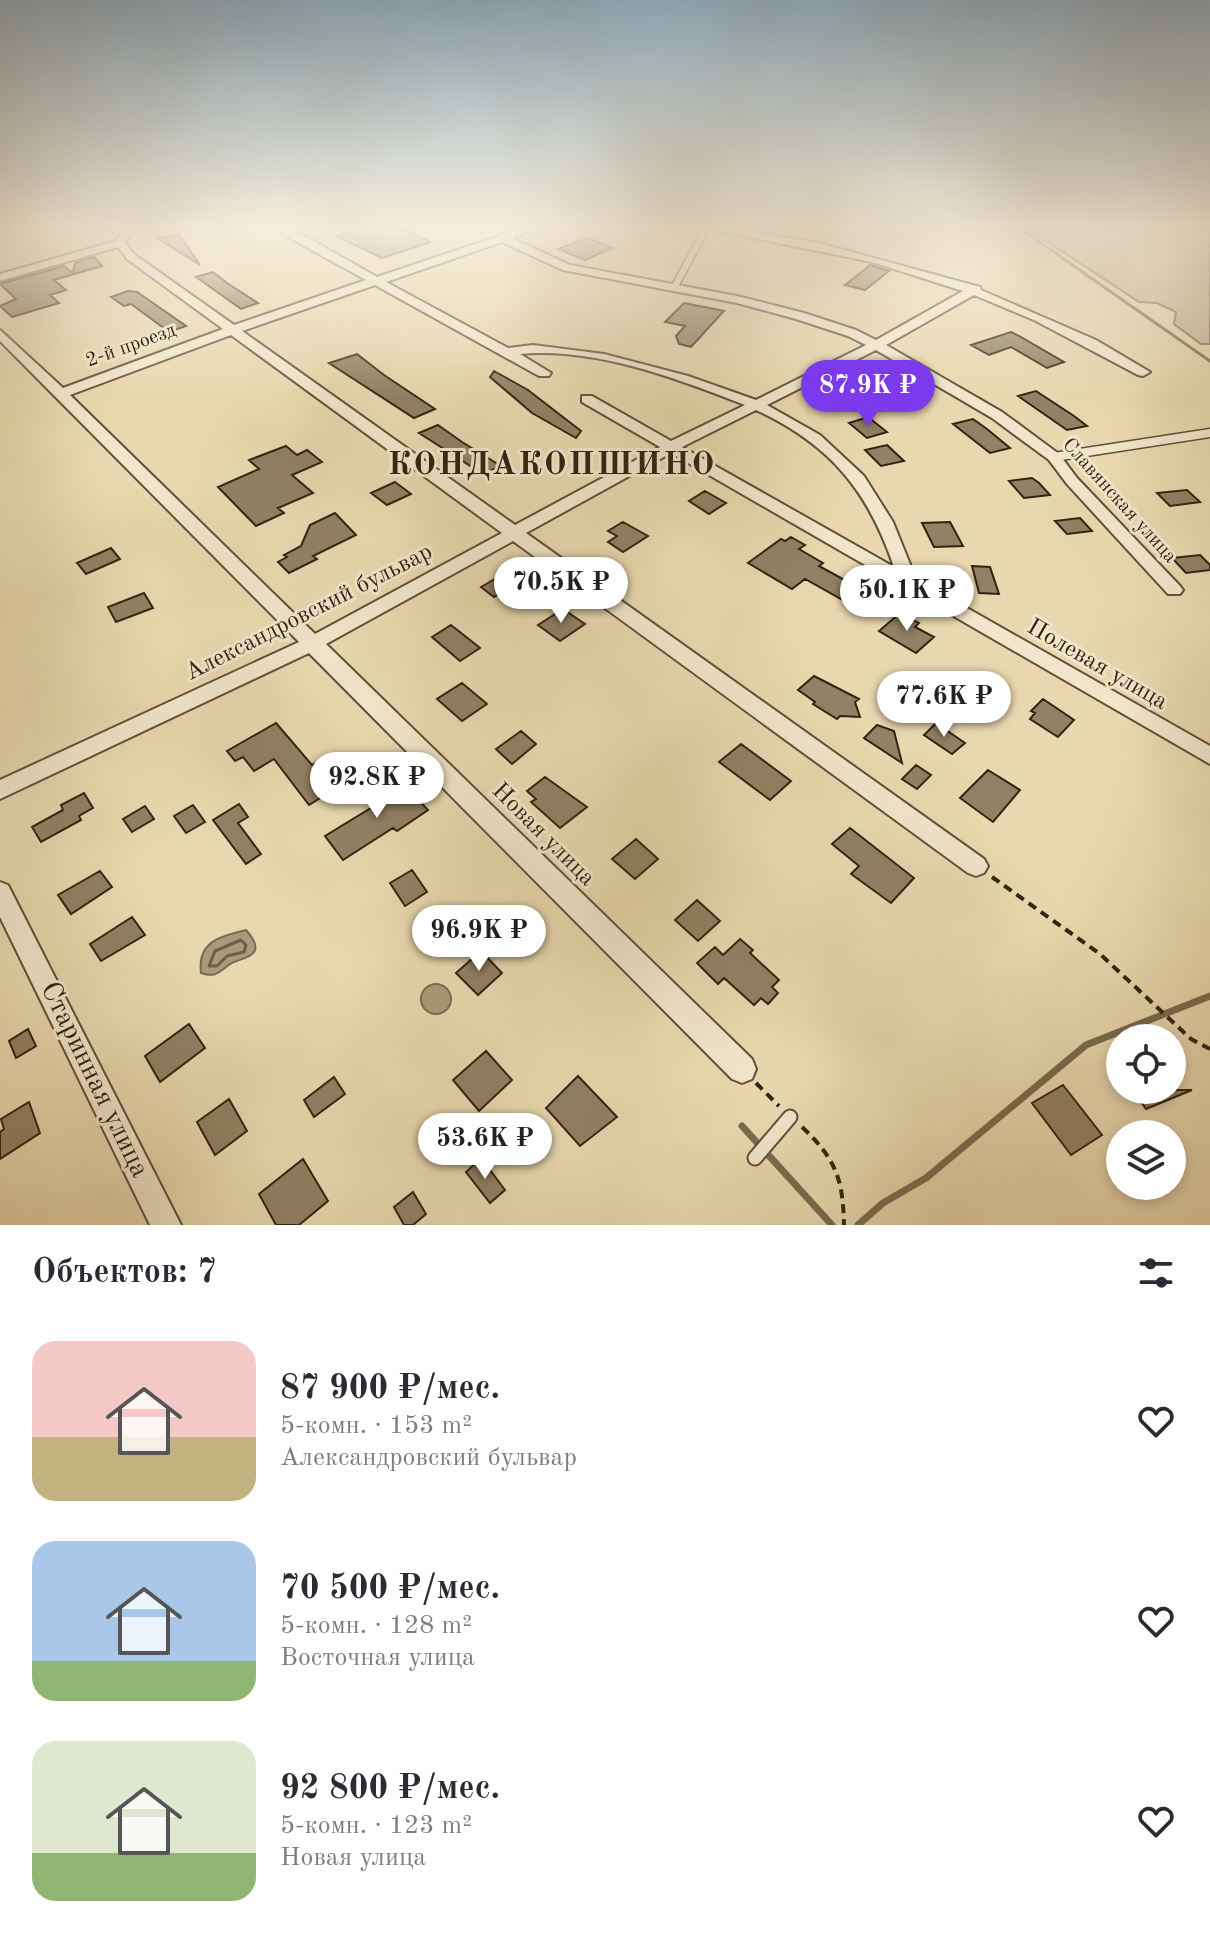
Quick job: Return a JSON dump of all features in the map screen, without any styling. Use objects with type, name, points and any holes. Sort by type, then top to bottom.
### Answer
[{"type":"street","points":[[169,284],[511,534],[976,866]]},
{"type":"street","name":"2-й проезд","points":[[59,394],[232,330],[370,284]]},
{"type":"street","points":[[386,284],[544,373]]},
{"type":"street","name":"Славянская улица","points":[[653,284],[737,300],[852,333],[958,390],[1054,457],[1072,481],[1174,590]]},
{"type":"street","points":[[961,284],[1084,337],[1143,372]]},
{"type":"street","name":"Александровский бульвар","points":[[0,790],[313,643],[671,447],[875,346],[976,289]]},
{"type":"street","name":"Новая улица","points":[[0,334],[742,1069]]},
{"type":"street","points":[[506,352],[535,350],[612,360],[709,386],[776,414],[806,431],[849,468],[882,515],[909,585]]},
{"type":"street","name":"Полевая улица","points":[[587,399],[1210,756]]},
{"type":"street","name":"Старинная улица","points":[[0,892],[166,1225]]},
{"type":"lane","points":[[674,288],[676,284]]},
{"type":"lane","points":[[1054,457],[1210,433]]},
{"type":"lane","points":[[755,1158],[790,1117]]},
{"type":"path","points":[[976,866],[1100,954],[1191,1039],[1210,1049]]},
{"type":"path","points":[[742,1069],[836,1164],[841,1182],[844,1225]]},
{"type":"shaded area","points":[[1112,284],[1210,284],[1210,344],[1201,344],[1174,324],[1176,312],[1157,303],[1139,302]]},
{"type":"water","points":[[246,930],[255,946],[251,955],[217,973],[201,973],[203,954],[212,942]]},
{"type":"water","points":[[436,984],[447,988],[451,999],[447,1010],[436,1014],[425,1010],[421,999],[425,988]]},
{"type":"building","points":[[0,284],[59,284],[66,290],[50,295],[59,303],[12,317],[0,306],[16,299]]},
{"type":"building","points":[[206,284],[229,284],[258,303],[241,309]]},
{"type":"building","points":[[846,284],[872,284],[865,290]]},
{"type":"building","points":[[128,291],[137,292],[186,326],[169,332],[131,304],[124,306],[111,297]]},
{"type":"building","points":[[684,303],[724,311],[691,347],[679,344],[676,336],[685,326],[665,322]]},
{"type":"building","points":[[1011,332],[1064,362],[1047,368],[1011,347],[989,355],[971,345]]},
{"type":"building","points":[[357,354],[435,409],[414,418],[329,363]]},
{"type":"building","points":[[494,371],[528,390],[581,431],[576,438],[532,413],[490,377]]},
{"type":"building","points":[[1036,391],[1087,426],[1067,430],[1018,396]]},
{"type":"building","points":[[868,417],[887,432],[867,438],[849,423]]},
{"type":"building","points":[[973,419],[1010,448],[990,453],[953,424]]},
{"type":"building","points":[[438,425],[501,466],[483,474],[419,433]]},
{"type":"building","points":[[887,445],[904,461],[881,466],[865,450]]},
{"type":"building","points":[[286,446],[297,455],[307,450],[322,462],[292,475],[313,493],[278,508],[284,513],[256,526],[218,487],[259,469],[249,460]]},
{"type":"building","points":[[1032,478],[1050,495],[1024,498],[1009,481]]},
{"type":"building","points":[[395,482],[411,494],[387,505],[371,493]]},
{"type":"building","points":[[1187,490],[1200,502],[1170,506],[1157,493]]},
{"type":"building","points":[[705,491],[726,503],[709,514],[689,501]]},
{"type":"building","points":[[335,513],[356,535],[313,556],[317,559],[289,573],[278,562],[301,546],[310,525]]},
{"type":"building","points":[[1080,518],[1092,531],[1067,534],[1055,521]]},
{"type":"building","points":[[623,522],[648,536],[623,552],[608,542],[617,536],[608,531]]},
{"type":"building","points":[[950,522],[963,546],[934,547],[922,523]]},
{"type":"building","points":[[791,537],[805,545],[799,549],[823,563],[819,566],[872,595],[857,608],[805,579],[792,589],[748,563],[781,539],[785,541]]},
{"type":"building","points":[[111,548],[120,559],[86,574],[77,563]]},
{"type":"building","points":[[1200,555],[1210,565],[1210,570],[1186,573],[1172,558]]},
{"type":"building","points":[[529,559],[555,578],[540,587],[527,577],[494,597],[481,587]]},
{"type":"building","points":[[972,566],[990,567],[999,594],[979,593]]},
{"type":"building","points":[[144,593],[153,608],[116,622],[108,607]]},
{"type":"building","points":[[563,609],[585,624],[560,641],[538,625]]},
{"type":"building","points":[[900,613],[919,623],[915,627],[934,637],[916,653],[879,631]]},
{"type":"building","points":[[451,625],[480,648],[460,661],[432,637]]},
{"type":"building","points":[[814,676],[859,699],[855,702],[860,717],[840,716],[837,719],[813,704],[815,702],[798,690]]},
{"type":"building","points":[[462,683],[487,704],[462,721],[437,699]]},
{"type":"building","points":[[1043,699],[1074,720],[1058,737],[1030,719],[1035,713],[1031,711]]},
{"type":"building","points":[[276,723],[312,765],[317,762],[338,787],[309,805],[274,759],[254,771],[243,757],[235,761],[227,751]]},
{"type":"building","points":[[936,723],[965,743],[952,754],[924,735]]},
{"type":"building","points":[[877,725],[894,731],[902,763],[864,738]]},
{"type":"building","points":[[521,731],[536,744],[512,764],[496,749]]},
{"type":"building","points":[[741,744],[791,781],[770,800],[719,762]]},
{"type":"building","points":[[916,765],[931,775],[917,789],[902,779]]},
{"type":"building","points":[[988,770],[1020,790],[993,822],[960,798]]},
{"type":"building","points":[[545,777],[587,807],[560,828],[531,802],[536,799],[527,791]]},
{"type":"building","points":[[400,780],[428,810],[343,860],[325,836],[374,806],[369,800]]},
{"type":"building","points":[[84,793],[93,808],[79,816],[81,820],[41,842],[32,827],[63,810],[61,805]]},
{"type":"building","points":[[239,804],[248,817],[238,823],[261,854],[246,864],[213,820]]},
{"type":"building","points":[[193,805],[205,822],[186,833],[174,816]]},
{"type":"building","points":[[145,806],[154,819],[132,832],[123,819]]},
{"type":"building","points":[[850,828],[914,878],[891,903],[851,874],[859,866],[832,844]]},
{"type":"building","points":[[636,839],[658,859],[635,879],[612,859]]},
{"type":"building","points":[[412,870],[427,892],[405,906],[390,883]]},
{"type":"building","points":[[100,871],[112,887],[71,914],[58,895]]},
{"type":"building","points":[[697,900],[720,921],[698,941],[675,920]]},
{"type":"building","points":[[132,917],[145,935],[101,961],[90,944]]},
{"type":"building","points":[[740,939],[753,950],[750,953],[779,980],[772,987],[778,993],[768,1004],[761,998],[754,1005],[724,978],[718,984],[697,963],[715,947],[723,955]]},
{"type":"building","points":[[481,951],[502,973],[478,995],[456,973]]},
{"type":"building","points":[[189,1024],[205,1048],[160,1082],[145,1056]]},
{"type":"building","points":[[28,1029],[36,1046],[16,1058],[9,1041]]},
{"type":"building","points":[[486,1051],[512,1080],[479,1111],[453,1080]]},
{"type":"building","points":[[578,1076],[617,1117],[580,1146],[546,1108]]},
{"type":"building","points":[[334,1077],[345,1094],[314,1117],[304,1100]]},
{"type":"building","points":[[1063,1085],[1102,1135],[1071,1155],[1032,1103]]},
{"type":"building","points":[[229,1099],[247,1131],[215,1155],[197,1122]]},
{"type":"building","points":[[29,1102],[40,1133],[0,1159],[0,1132],[4,1129],[1,1119]]},
{"type":"building","points":[[481,1158],[505,1190],[490,1203],[466,1172]]},
{"type":"building","points":[[303,1159],[328,1201],[299,1225],[276,1225],[259,1194]]},
{"type":"building","points":[[413,1192],[426,1214],[413,1225],[404,1225],[394,1207]]},
{"type":"waterway","points":[[1100,284],[1210,361]]},
{"type":"waterway","points":[[858,1225],[883,1203],[926,1178],[1086,1045],[1210,996]]},
{"type":"waterway","points":[[742,1126],[832,1225]]},
{"type":"district","name":"КОНДАКОПШИНО","points":[[552,466]]}]
